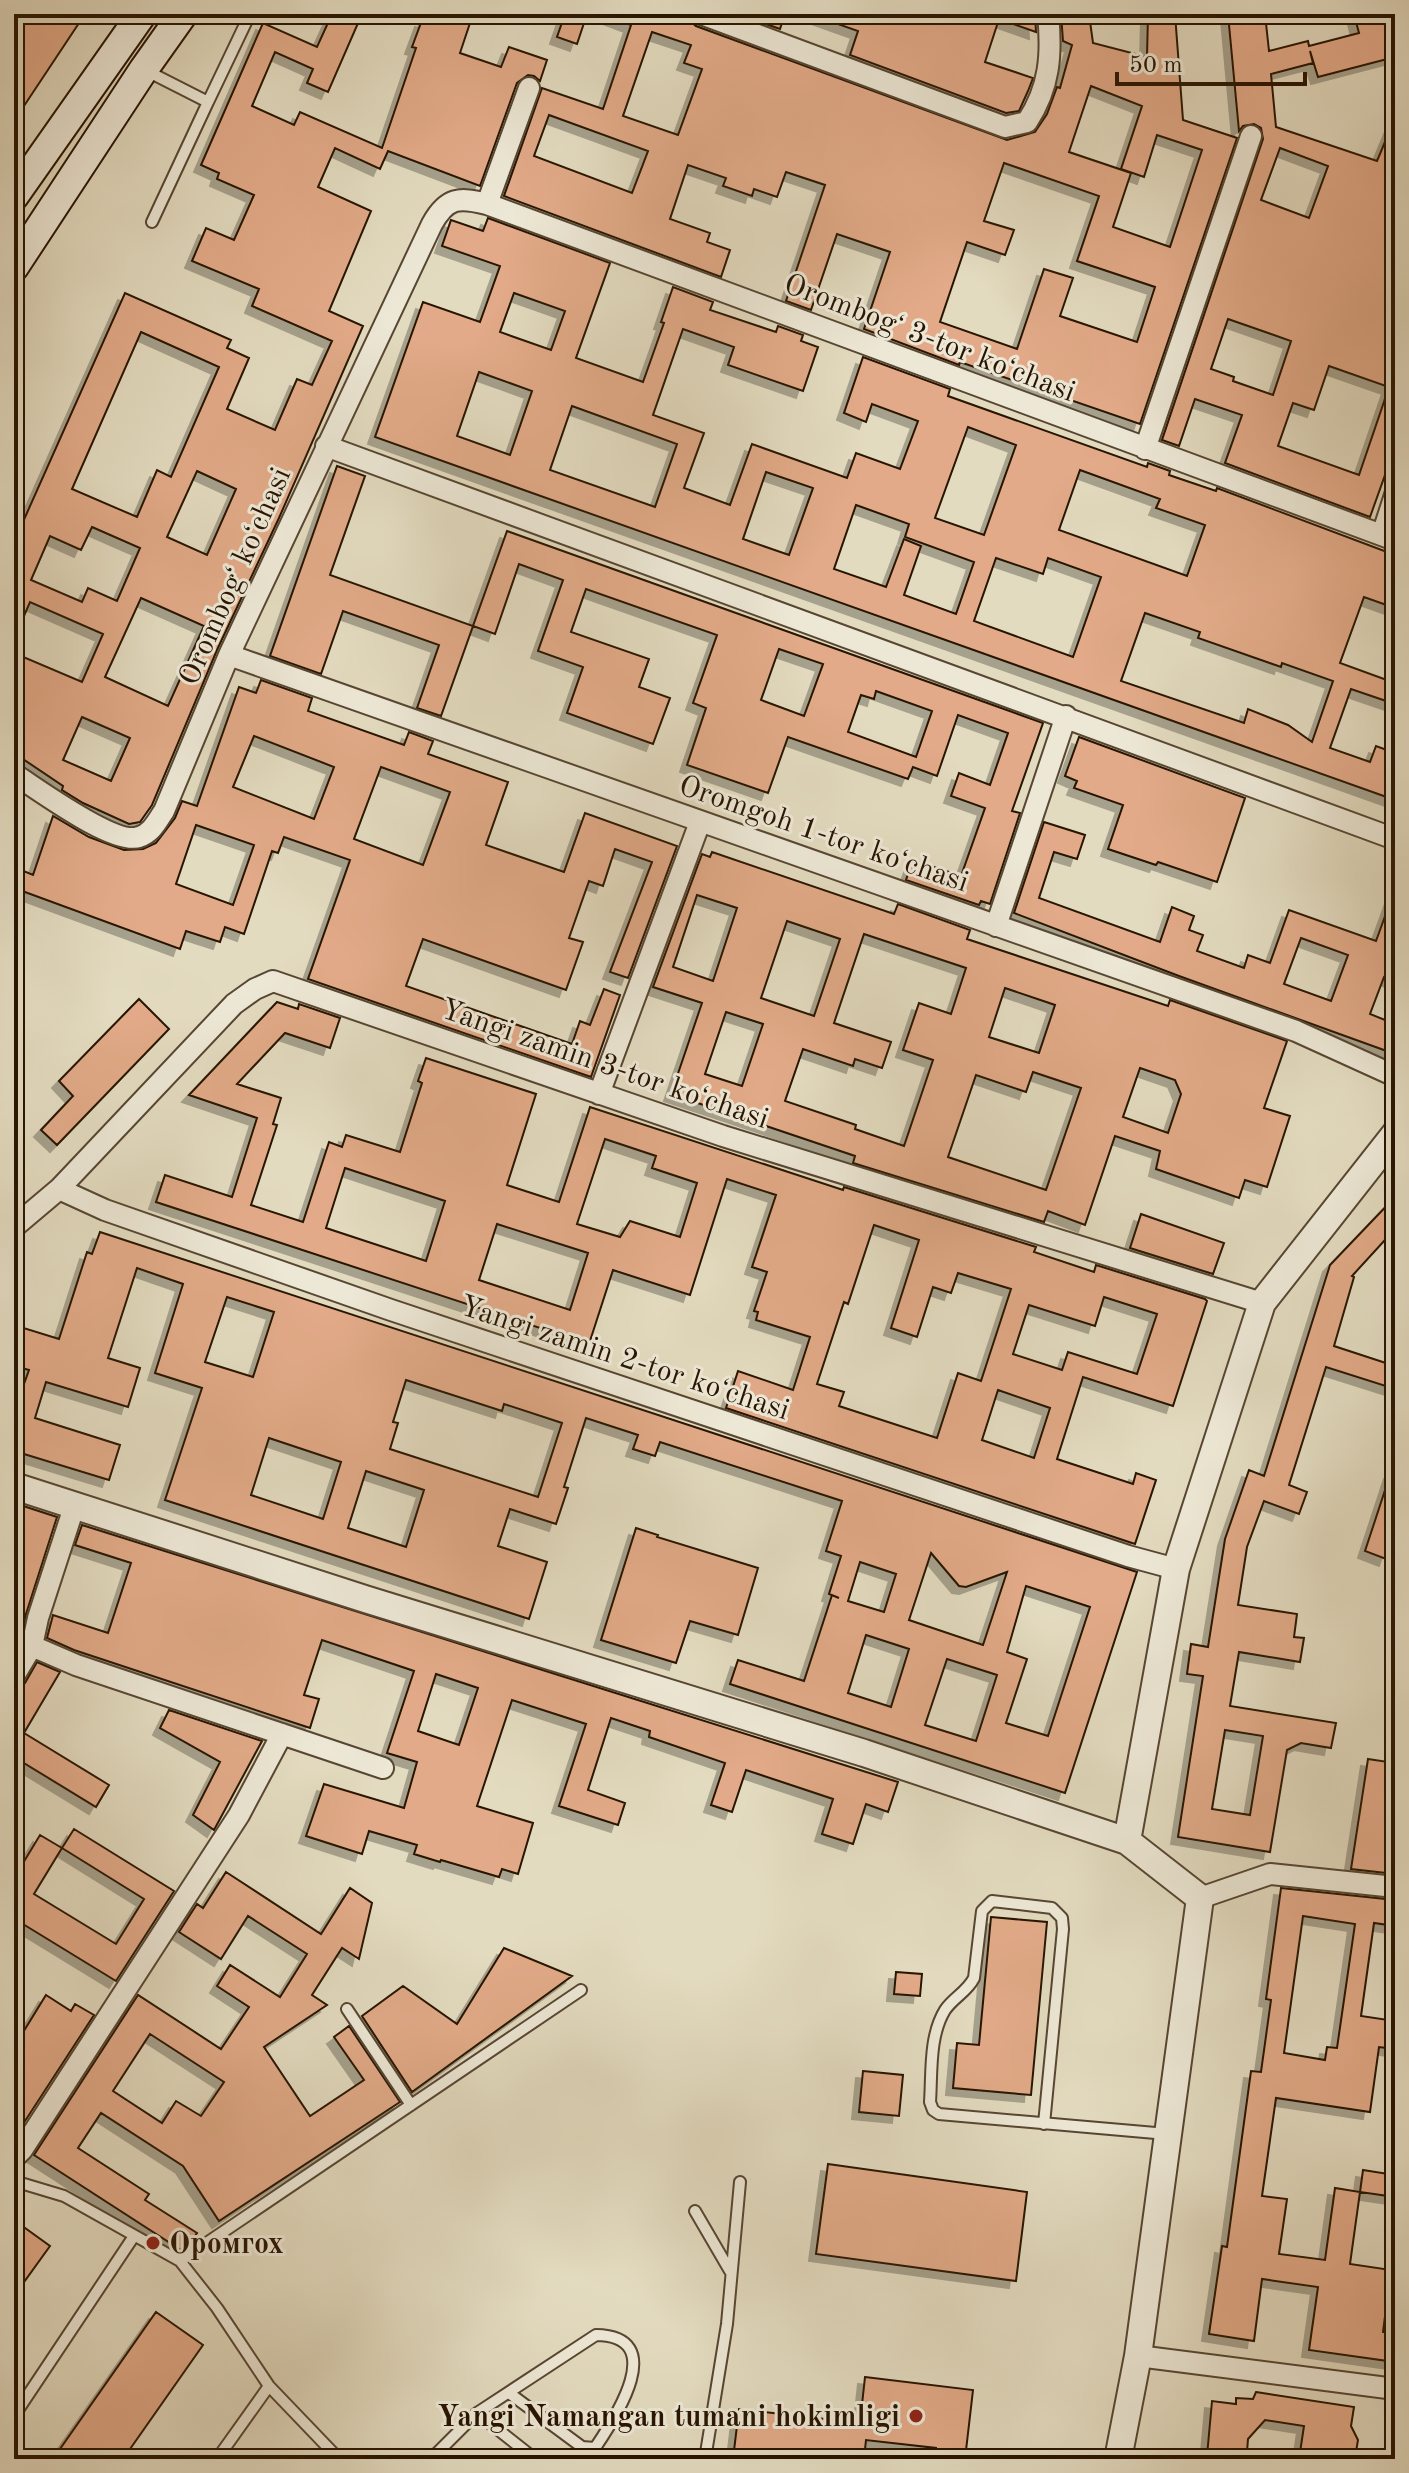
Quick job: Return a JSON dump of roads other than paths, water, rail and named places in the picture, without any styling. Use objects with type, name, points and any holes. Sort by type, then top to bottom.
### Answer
[{"type":"main road","points":[[14,196],[142,14]]},
{"type":"main road","points":[[14,267],[183,14]]},
{"type":"street","points":[[701,14],[1005,127],[1027,122],[1040,102],[1051,55],[1048,14]]},
{"type":"street","points":[[487,204],[529,88]]},
{"type":"street","points":[[1145,449],[1251,136]]},
{"type":"street","name":"Orombogʻ 3-tor koʻchasi","points":[[445,207],[455,200],[467,199],[487,204],[1388,537]]},
{"type":"street","name":"Orombogʻ koʻchasi","points":[[14,774],[106,832],[123,839],[139,838],[152,830],[164,811],[229,655],[326,446],[432,224],[445,207]]},
{"type":"street","points":[[326,446],[1395,839]]},
{"type":"street","points":[[1388,537],[1395,495]]},
{"type":"street","name":"Oromgoh 1-tor koʻchasi","points":[[229,655],[1296,1031],[1395,1076]]},
{"type":"street","points":[[996,926],[1066,716]]},
{"type":"street","points":[[599,1094],[700,822]]},
{"type":"street","name":"Yangi zamin 3-tor koʻchasi","points":[[14,1227],[59,1189],[234,1004],[273,981],[599,1094],[946,1207],[1262,1303]]},
{"type":"street","points":[[1127,1841],[1176,1569],[1262,1303],[1395,1134]]},
{"type":"street","name":"Yangi zamin 2-tor koʻchasi","points":[[59,1189],[105,1210],[391,1310],[1128,1556],[1176,1569]]},
{"type":"street","points":[[14,1486],[365,1599],[864,1753],[1127,1841],[1200,1898]]},
{"type":"street","points":[[14,1676],[32,1646],[75,1504]]},
{"type":"street","points":[[32,1646],[76,1665],[383,1768]]},
{"type":"street","points":[[14,2158],[239,1815],[282,1734]]},
{"type":"street","points":[[1200,1898],[1270,1874],[1395,1887]]},
{"type":"street","points":[[1118,2459],[1138,2356],[1200,1898]]},
{"type":"street","points":[[1138,2356],[1395,2389]]},
{"type":"lane","points":[[152,222],[250,14]]},
{"type":"lane","points":[[144,69],[208,102]]},
{"type":"lane","points":[[1044,2124],[1062,1918],[1052,1908],[992,1901],[982,1911],[974,1978],[969,1988],[950,2004],[938,2025],[934,2040],[930,2102],[933,2110],[939,2114],[1044,2124],[1169,2135]]},
{"type":"lane","points":[[180,2261],[581,1990]]},
{"type":"lane","points":[[347,2009],[411,2105]]},
{"type":"lane","points":[[14,2181],[64,2196],[180,2261],[217,2308],[269,2386],[339,2459]]},
{"type":"lane","points":[[705,2459],[727,2324],[740,2182]]},
{"type":"lane","points":[[695,2211],[731,2273]]},
{"type":"lane","points":[[14,2416],[134,2236]]},
{"type":"lane","points":[[431,2459],[477,2413],[596,2335],[613,2335],[634,2355],[635,2367],[626,2394],[595,2448],[582,2447],[509,2393]]},
{"type":"lane","points":[[217,2459],[269,2386]]},
{"type":"lane","points":[[477,2413],[535,2459]]},
{"type":"place","name":"Оромгох","points":[[153,2243]]},
{"type":"place","name":"Yangi Namangan tumani hokimligi","points":[[916,2416]]}]
